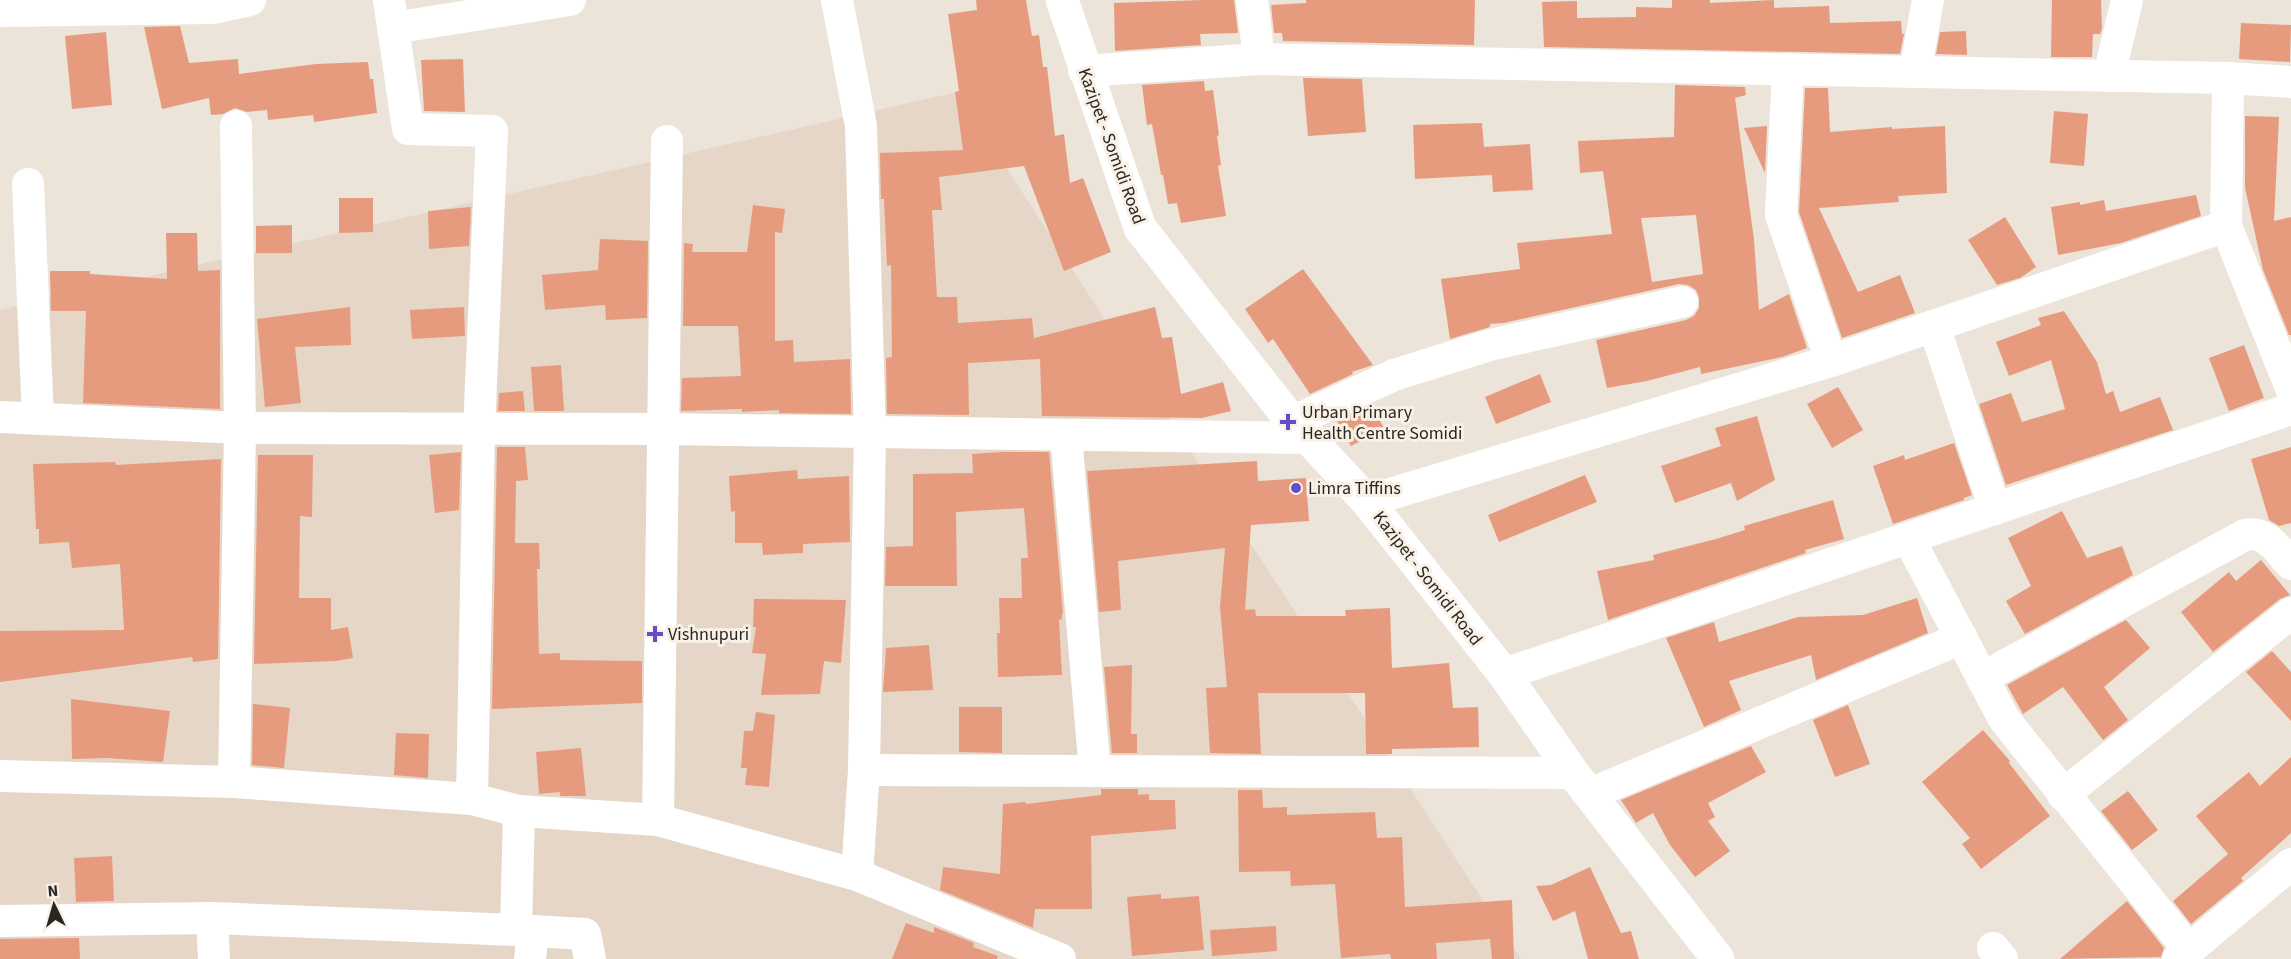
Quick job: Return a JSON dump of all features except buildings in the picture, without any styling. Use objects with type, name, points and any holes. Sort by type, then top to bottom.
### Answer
[{"type":"street","points":[[0,11],[212,4],[250,0]]},
{"type":"street","points":[[472,799],[479,430],[492,130],[408,129],[391,14],[570,0]]},
{"type":"street","points":[[837,0],[861,126],[870,434],[864,770],[857,875]]},
{"type":"street","name":"Kazipet - Somidi Road","points":[[1062,0],[1084,71],[1140,228],[1302,430],[1367,501],[1504,674],[1582,784],[1718,959]]},
{"type":"street","points":[[1252,0],[1259,59]]},
{"type":"street","points":[[1915,72],[1928,0]]},
{"type":"street","points":[[2109,76],[2127,0]]},
{"type":"street","points":[[1084,71],[1259,59],[2228,78],[2291,82]]},
{"type":"street","points":[[1788,69],[1781,215],[1831,361]]},
{"type":"street","points":[[2228,78],[2226,226],[2291,388]]},
{"type":"street","points":[[234,782],[240,428],[236,126]]},
{"type":"street","points":[[657,820],[667,141]]},
{"type":"street","points":[[28,184],[39,419]]},
{"type":"street","points":[[1367,501],[1831,361],[2226,226]]},
{"type":"street","points":[[0,417],[240,428],[663,429],[1066,436],[1302,430],[1394,375],[1490,345],[1682,302]]},
{"type":"street","points":[[1934,326],[1995,509]]},
{"type":"street","points":[[1504,674],[2291,409]]},
{"type":"street","points":[[1066,436],[1095,771]]},
{"type":"street","points":[[1983,678],[2253,533],[2262,534],[2291,564]]},
{"type":"street","points":[[1909,539],[2004,719],[2183,955],[2291,864]]},
{"type":"street","points":[[2062,795],[2291,613]]},
{"type":"street","points":[[864,770],[1095,771],[1582,784],[1962,638]]},
{"type":"street","points":[[0,776],[234,782],[472,799],[519,811],[657,820],[857,875],[1060,959]]},
{"type":"street","points":[[519,811],[527,940]]},
{"type":"street","points":[[212,918],[214,959]]},
{"type":"street","points":[[0,921],[212,918],[527,940],[585,934],[590,959]]},
{"type":"shaded area","name":"Vishnupuri","points":[[957,92],[1521,959],[0,959],[0,310]]},
{"type":"place","name":"Urban Primary Health Centre Somidi","points":[[1288,422]]},
{"type":"place","name":"Limra Tiffins","points":[[1296,488]]},
{"type":"place","name":"Vishnupuri","points":[[655,634]]}]
